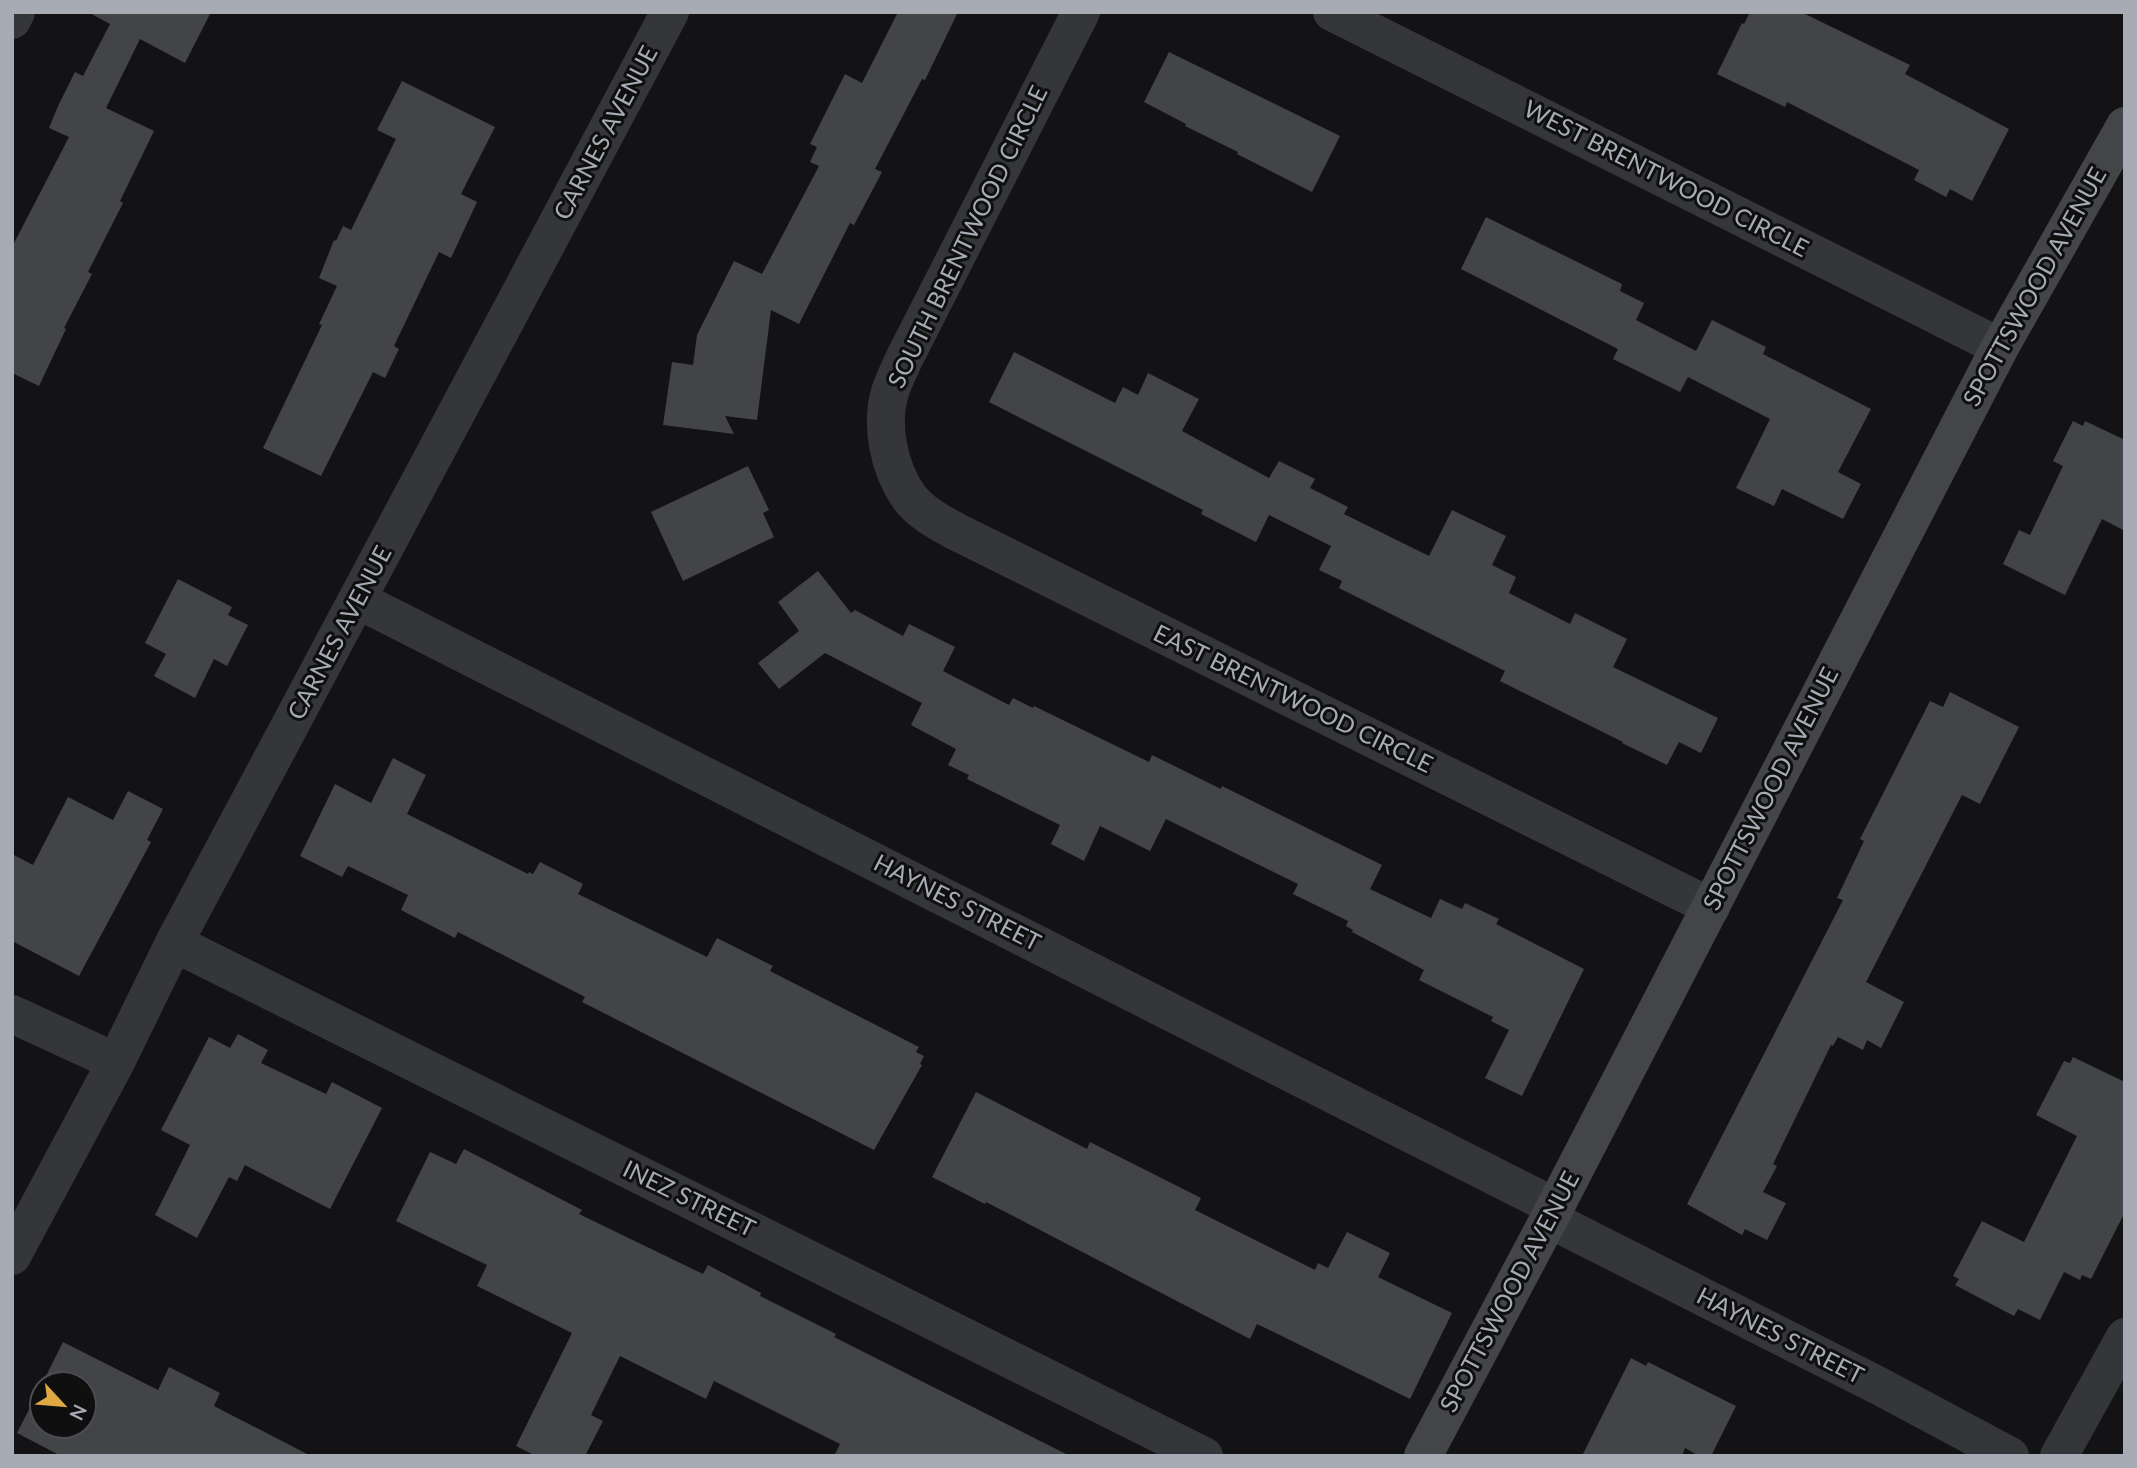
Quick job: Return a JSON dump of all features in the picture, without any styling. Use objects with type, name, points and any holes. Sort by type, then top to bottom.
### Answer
[{"type":"street","points":[[12,20],[16,12]]},
{"type":"street","name":"CARNES AVENUE","points":[[12,1256],[116,1062],[174,943],[670,12]]},
{"type":"street","name":"SOUTH BRENTWOOD CIRCLE","points":[[894,469],[887,428],[889,395],[905,357],[1081,12]]},
{"type":"street","name":"WEST BRENTWOOD CIRCLE","points":[[1332,12],[2000,347]]},
{"type":"street","name":"SPOTTSWOOD AVENUE","points":[[1423,1456],[1552,1213],[2000,347],[2125,126]]},
{"type":"street","name":"EAST BRENTWOOD CIRCLE","points":[[894,469],[909,497],[930,517],[957,532],[1711,906]]},
{"type":"street","name":"HAYNES STREET","points":[[358,600],[1552,1213],[2010,1456]]},
{"type":"street","name":"INEZ STREET","points":[[174,943],[1205,1456]]},
{"type":"street","points":[[12,1014],[116,1062]]},
{"type":"street","points":[[2059,1456],[2125,1337]]},
{"type":"building","points":[[88,12],[211,12],[185,63],[140,39],[106,108],[154,131],[120,201],[123,203],[88,272],[92,274],[64,328],[66,329],[39,386],[12,373],[12,247],[69,137],[49,128],[58,106],[75,72],[83,76],[110,24]]},
{"type":"building","points":[[898,12],[958,12],[925,80],[922,79],[875,169],[882,172],[854,225],[850,223],[799,324],[771,310],[757,420],[725,416],[734,434],[663,425],[672,362],[693,365],[697,335],[734,261],[762,274],[819,166],[810,162],[817,147],[810,144],[845,74],[862,83]]},
{"type":"building","points":[[1750,12],[1801,12],[1910,65],[1905,74],[2009,129],[1972,201],[1950,189],[1946,197],[1914,180],[1919,170],[1787,102],[1785,107],[1717,74]]},
{"type":"building","points":[[1169,52],[1340,136],[1312,192],[1144,102]]},
{"type":"building","points":[[402,81],[495,127],[461,194],[477,202],[451,258],[439,252],[394,346],[399,349],[385,378],[373,372],[321,476],[263,448],[322,325],[319,324],[337,286],[319,278],[334,240],[336,241],[343,226],[351,230],[396,139],[377,130]]},
{"type":"building","points":[[1486,217],[1622,284],[1620,291],[1644,303],[1636,320],[1696,351],[1712,320],[1766,347],[1763,354],[1871,409],[1838,472],[1861,484],[1843,519],[1782,489],[1774,506],[1736,488],[1770,419],[1688,377],[1680,392],[1613,359],[1618,349],[1461,269]]},
{"type":"building","points":[[1014,352],[1115,403],[1123,387],[1138,395],[1148,373],[1199,399],[1182,431],[1269,478],[1279,461],[1315,479],[1310,488],[1348,507],[1344,514],[1429,556],[1452,510],[1506,536],[1492,565],[1516,577],[1509,593],[1570,624],[1575,613],[1627,639],[1613,667],[1718,718],[1701,753],[1679,742],[1667,765],[1622,743],[1500,681],[1505,671],[1339,588],[1342,581],[1319,570],[1331,546],[1269,515],[1256,542],[1201,514],[1203,510],[989,402]]},
{"type":"building","points":[[2073,421],[2083,426],[2085,421],[2125,440],[2125,531],[2102,519],[2065,595],[2003,564],[2019,530],[2030,535],[2063,466],[2053,461]]},
{"type":"building","points":[[748,466],[769,510],[763,513],[774,537],[683,581],[651,512]]},
{"type":"building","points":[[818,571],[851,613],[855,610],[903,636],[909,624],[955,647],[943,671],[1009,705],[1013,698],[1033,708],[1034,706],[1149,762],[1152,755],[1221,789],[1222,786],[1382,865],[1370,889],[1431,918],[1440,899],[1462,909],[1465,903],[1499,919],[1496,924],[1584,969],[1522,1096],[1485,1078],[1509,1030],[1491,1021],[1493,1017],[1419,980],[1424,970],[1352,932],[1353,930],[1346,926],[1348,921],[1293,894],[1298,884],[1166,819],[1150,851],[1100,826],[1084,861],[1051,844],[1060,825],[967,779],[969,775],[948,765],[956,749],[911,725],[922,703],[825,653],[779,689],[758,663],[799,631],[778,602]]},
{"type":"building","points":[[178,579],[232,607],[228,615],[248,625],[227,666],[214,659],[195,698],[154,676],[166,654],[145,643]]},
{"type":"building","points":[[1950,692],[2019,727],[1980,804],[1962,795],[1866,982],[1904,1002],[1881,1048],[1867,1040],[1863,1050],[1838,1037],[1833,1046],[1831,1045],[1773,1164],[1777,1166],[1763,1192],[1786,1203],[1767,1240],[1745,1229],[1742,1235],[1687,1204],[1843,900],[1837,898],[1864,841],[1860,839],[1930,701],[1943,707]]},
{"type":"building","points":[[393,758],[426,775],[407,814],[528,874],[533,874],[540,862],[583,884],[578,894],[707,957],[717,938],[773,966],[770,971],[919,1047],[916,1052],[924,1056],[920,1064],[922,1065],[874,1150],[582,1002],[585,997],[458,932],[455,938],[401,910],[408,895],[348,866],[342,877],[300,856],[335,784],[371,803]]},
{"type":"building","points":[[128,791],[163,809],[147,840],[151,842],[79,976],[12,941],[12,854],[33,865],[68,797],[113,820]]},
{"type":"building","points":[[238,1034],[268,1050],[261,1063],[326,1094],[332,1082],[382,1108],[330,1209],[245,1165],[237,1181],[229,1177],[197,1238],[155,1215],[190,1145],[161,1130],[209,1037],[230,1048]]},
{"type":"building","points":[[2073,1057],[2125,1082],[2125,1212],[2091,1279],[2082,1275],[2080,1280],[2064,1272],[2040,1320],[2018,1309],[2014,1316],[1955,1285],[1959,1279],[1953,1276],[1982,1221],[2024,1242],[2077,1136],[2036,1115],[2064,1061],[2070,1063]]},
{"type":"building","points":[[976,1092],[1087,1149],[1090,1142],[1201,1198],[1195,1210],[1315,1270],[1318,1263],[1328,1268],[1347,1232],[1390,1253],[1378,1277],[1452,1313],[1410,1399],[1257,1324],[1250,1339],[986,1202],[985,1204],[932,1177]]},
{"type":"building","points":[[464,1149],[582,1210],[579,1214],[703,1274],[708,1265],[761,1293],[760,1296],[836,1334],[834,1337],[1070,1456],[834,1456],[840,1444],[714,1381],[706,1399],[620,1356],[591,1415],[603,1421],[585,1456],[536,1456],[516,1446],[572,1333],[477,1286],[487,1265],[396,1221],[430,1152],[456,1164]]},
{"type":"building","points":[[63,1342],[158,1390],[169,1367],[220,1393],[214,1406],[311,1456],[61,1456],[30,1440],[98,1440],[98,1370],[49,1370]]},
{"type":"building","points":[[1631,1358],[1646,1366],[1648,1362],[1736,1406],[1711,1456],[1699,1456],[1685,1448],[1682,1456],[1582,1456]]},
{"type":"building","points":[[28,1411],[28,1439],[17,1433]]}]
